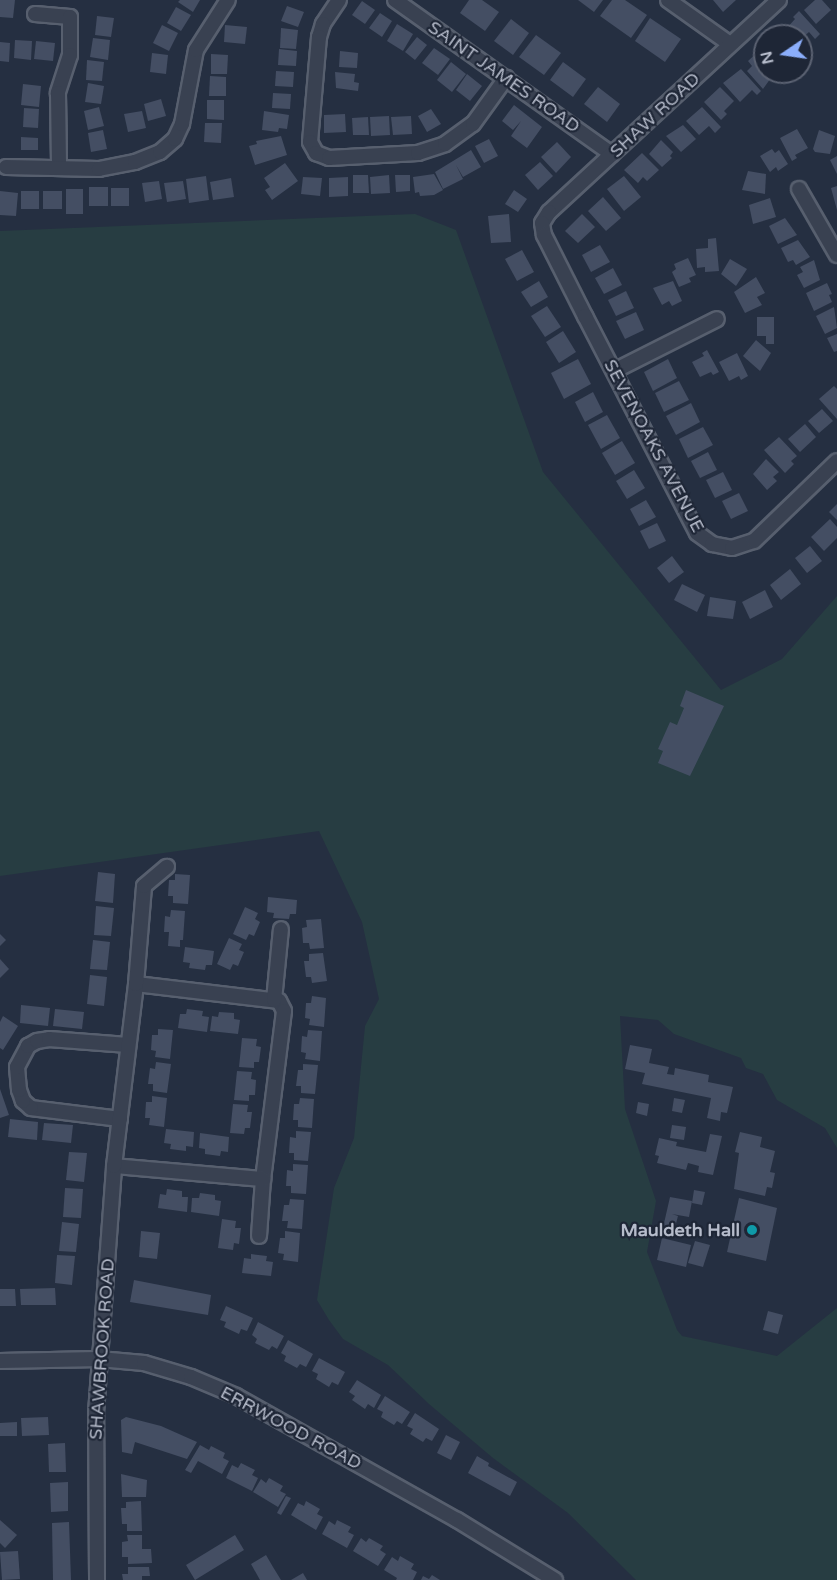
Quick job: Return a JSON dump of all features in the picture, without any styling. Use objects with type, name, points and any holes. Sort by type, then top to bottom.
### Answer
[{"type":"street","points":[[6,167],[99,169],[135,162],[160,152],[175,139],[182,124],[196,50],[228,0]]},
{"type":"street","points":[[339,0],[323,24],[320,37],[310,142],[316,153],[329,158],[418,153],[446,144],[473,124],[506,78]]},
{"type":"street","name":"SAINT JAMES ROAD","points":[[395,0],[612,154]]},
{"type":"street","points":[[668,0],[730,44]]},
{"type":"street","name":"SHAW ROAD","points":[[544,235],[542,223],[549,213],[778,0]]},
{"type":"street","points":[[35,14],[70,17],[70,55],[58,93],[59,168]]},
{"type":"street","points":[[799,189],[837,255]]},
{"type":"street","name":"SEVENOAKS AVENUE","points":[[544,235],[697,533],[712,544],[732,548],[754,541],[837,461]]},
{"type":"street","points":[[614,371],[717,319]]},
{"type":"street","name":"SHAWBROOK ROAD","points":[[97,1580],[96,1413],[114,1166],[136,984],[144,886],[167,867]]},
{"type":"street","points":[[274,1000],[281,929]]},
{"type":"street","points":[[136,984],[274,1000],[279,1001],[284,1011],[263,1179],[265,1188],[259,1236]]},
{"type":"street","points":[[120,1119],[31,1108],[23,1101],[19,1090],[17,1067],[28,1046],[37,1041],[49,1039],[128,1045]]},
{"type":"street","points":[[114,1166],[263,1179]]},
{"type":"street","name":"ERRWOOD ROAD","points":[[0,1361],[99,1359],[144,1363],[190,1377],[236,1396],[457,1520],[535,1575],[555,1580]]},
{"type":"green space","points":[[415,214],[456,230],[543,472],[721,690],[782,659],[837,596],[837,1148],[825,1128],[777,1100],[763,1074],[746,1068],[741,1058],[674,1034],[658,1020],[620,1016],[625,1109],[656,1201],[647,1252],[677,1330],[682,1336],[777,1356],[837,1308],[837,1580],[636,1580],[568,1513],[493,1458],[429,1404],[388,1365],[343,1339],[329,1320],[317,1300],[334,1188],[354,1138],[365,1026],[379,999],[362,922],[319,831],[0,876],[0,231]]},
{"type":"building","points":[[0,0],[15,0],[13,18],[0,17]]},
{"type":"building","points":[[180,0],[200,0],[193,12],[178,2]]},
{"type":"building","points":[[469,0],[482,0],[499,12],[485,31],[460,13]]},
{"type":"building","points":[[578,0],[603,0],[594,12]]},
{"type":"building","points":[[612,0],[625,0],[647,15],[631,38],[600,16]]},
{"type":"building","points":[[713,0],[736,0],[723,12]]},
{"type":"building","points":[[815,0],[822,0],[831,10],[816,24],[804,10]]},
{"type":"building","points":[[362,1],[375,10],[365,24],[352,15]]},
{"type":"building","points":[[287,6],[304,12],[298,27],[281,21]]},
{"type":"building","points":[[176,7],[191,15],[181,31],[167,23]]},
{"type":"building","points":[[799,11],[811,24],[790,24],[795,19],[793,17]]},
{"type":"building","points":[[380,13],[392,21],[382,37],[369,28]]},
{"type":"building","points":[[97,16],[114,18],[111,37],[95,35]]},
{"type":"building","points":[[650,18],[681,39],[665,62],[635,41]]},
{"type":"building","points":[[511,19],[529,33],[513,55],[494,41]]},
{"type":"building","points":[[397,24],[413,34],[403,51],[387,41]]},
{"type":"building","points":[[162,25],[178,33],[169,51],[153,43]]},
{"type":"building","points":[[225,25],[247,27],[245,44],[224,42]]},
{"type":"building","points":[[813,26],[820,34],[815,39],[813,37]]},
{"type":"building","points":[[281,28],[298,30],[296,49],[280,48]]},
{"type":"building","points":[[536,35],[561,53],[544,75],[519,57]]},
{"type":"building","points":[[417,37],[427,45],[415,60],[405,52]]},
{"type":"building","points":[[93,38],[110,40],[108,60],[90,57]]},
{"type":"building","points":[[15,40],[32,41],[31,60],[14,58]]},
{"type":"building","points":[[36,41],[55,43],[53,61],[34,59]]},
{"type":"building","points":[[0,42],[10,43],[9,62],[0,61]]},
{"type":"building","points":[[434,48],[450,59],[438,75],[422,63]]},
{"type":"building","points":[[279,49],[297,51],[296,66],[278,65]]},
{"type":"building","points":[[340,51],[358,53],[357,68],[339,67]]},
{"type":"building","points":[[152,53],[168,55],[166,74],[150,72]]},
{"type":"building","points":[[211,54],[228,55],[227,74],[211,74]]},
{"type":"building","points":[[753,56],[753,78],[747,71],[752,66],[748,61]]},
{"type":"building","points":[[87,60],[104,62],[102,81],[86,80]]},
{"type":"building","points":[[451,62],[466,74],[452,92],[437,80]]},
{"type":"building","points":[[563,62],[586,79],[573,97],[550,80]]},
{"type":"building","points":[[741,69],[761,91],[757,95],[752,90],[740,102],[723,83]]},
{"type":"building","points":[[276,71],[294,72],[293,87],[275,86]]},
{"type":"building","points":[[335,72],[355,74],[354,82],[359,83],[358,91],[336,88]]},
{"type":"building","points":[[467,74],[482,86],[470,101],[456,90]]},
{"type":"building","points":[[210,76],[226,77],[226,96],[209,96]]},
{"type":"building","points":[[88,83],[104,86],[101,104],[85,102]]},
{"type":"building","points":[[23,84],[41,86],[39,107],[21,105]]},
{"type":"building","points":[[598,87],[620,104],[607,122],[584,104]]},
{"type":"building","points":[[720,87],[734,101],[724,111],[727,114],[721,120],[704,102]]},
{"type":"building","points":[[273,93],[291,94],[290,109],[272,108]]},
{"type":"building","points":[[161,99],[166,116],[148,121],[144,104]]},
{"type":"building","points":[[207,100],[224,100],[224,120],[207,119]]},
{"type":"building","points":[[514,105],[542,127],[527,148],[511,136],[521,121],[513,130],[502,121]]},
{"type":"building","points":[[99,107],[104,126],[88,130],[84,111]]},
{"type":"building","points":[[702,107],[721,127],[715,133],[709,126],[699,135],[686,121]]},
{"type":"building","points":[[24,108],[39,109],[38,128],[23,127]]},
{"type":"building","points":[[431,109],[441,124],[427,132],[418,116]]},
{"type":"building","points":[[142,111],[146,128],[128,132],[124,114]]},
{"type":"building","points":[[264,111],[289,115],[287,129],[279,128],[278,132],[262,130]]},
{"type":"building","points":[[345,114],[346,132],[324,133],[324,115]]},
{"type":"building","points":[[389,116],[390,135],[371,136],[370,117]]},
{"type":"building","points":[[411,116],[412,134],[393,135],[391,117]]},
{"type":"building","points":[[368,117],[369,135],[353,135],[352,118]]},
{"type":"building","points":[[205,123],[222,123],[221,143],[204,142]]},
{"type":"building","points":[[683,125],[696,139],[681,152],[666,136]]},
{"type":"building","points":[[797,129],[808,148],[795,155],[797,158],[792,161],[780,138]]},
{"type":"building","points":[[103,130],[107,149],[91,152],[88,133]]},
{"type":"building","points":[[819,130],[835,136],[830,154],[815,152],[813,149]]},
{"type":"building","points":[[281,136],[287,155],[255,165],[249,146],[257,144],[256,141]]},
{"type":"building","points":[[21,137],[38,138],[38,150],[21,150]]},
{"type":"building","points":[[489,139],[498,156],[484,163],[475,146]]},
{"type":"building","points":[[661,140],[673,152],[670,156],[672,158],[662,167],[649,154]]},
{"type":"building","points":[[557,142],[571,157],[556,173],[541,157]]},
{"type":"building","points":[[772,149],[775,153],[779,150],[788,164],[778,171],[776,167],[770,172],[760,156]]},
{"type":"building","points":[[471,150],[481,167],[463,177],[456,165],[463,179],[443,189],[435,172]]},
{"type":"building","points":[[642,153],[659,170],[647,181],[643,177],[638,183],[624,170]]},
{"type":"building","points":[[837,156],[837,174],[830,160]]},
{"type":"building","points":[[540,162],[553,176],[538,190],[525,175]]},
{"type":"building","points":[[285,163],[298,181],[272,200],[265,190],[270,187],[264,178]]},
{"type":"building","points":[[748,171],[766,174],[765,194],[742,190]]},
{"type":"building","points":[[434,174],[443,190],[434,195],[420,196],[419,192],[415,193],[413,177]]},
{"type":"building","points":[[353,175],[368,175],[369,193],[353,193]]},
{"type":"building","points":[[389,175],[390,193],[371,194],[370,177]]},
{"type":"building","points":[[395,175],[410,175],[410,191],[396,192]]},
{"type":"building","points":[[206,176],[209,200],[189,203],[186,179]]},
{"type":"building","points":[[624,176],[641,197],[624,211],[607,189]]},
{"type":"building","points":[[303,177],[322,178],[320,196],[301,194]]},
{"type":"building","points":[[348,177],[348,196],[329,197],[329,178]]},
{"type":"building","points":[[231,178],[234,197],[213,200],[210,182]]},
{"type":"building","points":[[159,181],[162,199],[145,202],[142,183]]},
{"type":"building","points":[[183,181],[186,199],[167,202],[164,183]]},
{"type":"building","points":[[837,186],[837,210],[831,188]]},
{"type":"building","points":[[89,187],[108,187],[108,206],[89,206]]},
{"type":"building","points":[[111,188],[129,188],[129,206],[111,206]]},
{"type":"building","points":[[66,189],[83,189],[83,214],[66,214]]},
{"type":"building","points":[[514,190],[527,199],[518,212],[505,204]]},
{"type":"building","points":[[0,191],[18,193],[16,216],[0,215]]},
{"type":"building","points":[[21,191],[39,191],[39,209],[21,209]]},
{"type":"building","points":[[43,191],[62,191],[62,209],[43,209]]},
{"type":"building","points":[[603,197],[621,218],[606,231],[588,211]]},
{"type":"building","points":[[770,198],[776,217],[753,224],[749,205]]},
{"type":"building","points":[[509,214],[511,242],[491,243],[488,216]]},
{"type":"building","points":[[582,214],[595,227],[578,243],[565,231]]},
{"type":"building","points":[[785,218],[797,235],[778,244],[769,226]]},
{"type":"building","points":[[716,238],[719,271],[705,272],[705,267],[697,268],[696,249],[708,248],[708,239]]},
{"type":"building","points":[[798,240],[810,257],[796,265],[793,260],[788,262],[781,248]]},
{"type":"building","points":[[600,245],[610,262],[591,272],[582,255]]},
{"type":"building","points":[[522,250],[534,272],[517,281],[505,259]]},
{"type":"building","points":[[688,258],[696,275],[689,278],[691,282],[679,287],[672,272],[676,269],[674,264]]},
{"type":"building","points":[[730,259],[747,269],[736,286],[721,274]]},
{"type":"building","points":[[814,260],[820,280],[804,288],[797,275],[803,272],[800,267]]},
{"type":"building","points":[[613,268],[622,285],[604,294],[595,278]]},
{"type":"building","points":[[756,277],[765,293],[757,297],[762,305],[745,313],[734,292]]},
{"type":"building","points":[[539,281],[548,297],[531,307],[521,292]]},
{"type":"building","points":[[673,281],[682,301],[672,306],[669,301],[662,305],[653,288]]},
{"type":"building","points":[[827,283],[832,294],[829,295],[832,302],[814,311],[806,293]]},
{"type":"building","points":[[626,291],[634,308],[616,316],[608,300]]},
{"type":"building","points":[[547,306],[561,327],[545,337],[531,316]]},
{"type":"building","points":[[834,307],[837,328],[825,334],[816,316]]},
{"type":"building","points":[[636,312],[644,330],[625,339],[616,321]]},
{"type":"building","points":[[757,317],[774,317],[774,344],[766,344],[766,336],[757,336]]},
{"type":"building","points":[[563,331],[576,352],[559,363],[546,342]]},
{"type":"building","points":[[837,334],[837,351],[834,352],[827,338]]},
{"type":"building","points":[[756,340],[771,353],[760,371],[743,356]]},
{"type":"building","points":[[707,350],[719,372],[713,375],[711,372],[700,377],[692,362],[704,356],[702,353]]},
{"type":"building","points":[[737,353],[748,376],[741,380],[739,376],[729,381],[719,362]]},
{"type":"building","points":[[578,359],[591,384],[564,399],[551,373]]},
{"type":"building","points":[[668,359],[677,378],[653,391],[644,372]]},
{"type":"building","points":[[679,381],[689,400],[664,412],[655,393]]},
{"type":"building","points":[[834,386],[837,389],[837,419],[819,399]]},
{"type":"building","points":[[593,392],[603,412],[585,422],[575,402]]},
{"type":"building","points":[[691,403],[700,422],[676,435],[666,416]]},
{"type":"building","points":[[822,409],[833,421],[819,433],[808,421]]},
{"type":"building","points":[[607,415],[620,438],[601,449],[588,425]]},
{"type":"building","points":[[805,424],[816,437],[800,452],[788,439]]},
{"type":"building","points":[[703,427],[713,445],[688,458],[679,439]]},
{"type":"building","points":[[779,437],[797,456],[791,461],[794,464],[785,473],[764,450]]},
{"type":"building","points":[[622,441],[635,463],[615,475],[602,453]]},
{"type":"building","points":[[708,452],[717,470],[700,478],[691,461]]},
{"type":"building","points":[[766,459],[779,472],[773,477],[777,481],[767,490],[753,474]]},
{"type":"building","points":[[634,470],[645,488],[627,499],[616,481]]},
{"type":"building","points":[[723,472],[732,490],[715,498],[706,480]]},
{"type":"building","points":[[739,493],[748,511],[731,519],[722,501]]},
{"type":"building","points":[[646,500],[656,517],[639,526],[630,509]]},
{"type":"building","points":[[837,504],[837,520],[829,512]]},
{"type":"building","points":[[830,519],[837,527],[837,538],[824,551],[811,537]]},
{"type":"building","points":[[657,523],[666,541],[649,549],[640,531]]},
{"type":"building","points":[[810,546],[822,561],[807,573],[795,558]]},
{"type":"building","points":[[672,556],[684,572],[669,583],[657,568]]},
{"type":"building","points":[[790,569],[801,584],[781,600],[770,585]]},
{"type":"building","points":[[682,584],[705,595],[697,612],[674,600]]},
{"type":"building","points":[[765,590],[773,607],[750,619],[742,602]]},
{"type":"building","points":[[710,597],[736,601],[733,619],[707,616]]},
{"type":"building","points":[[686,690],[724,706],[690,776],[658,763],[663,751],[658,749],[670,722],[677,725],[684,708],[680,706]]},
{"type":"building","points":[[98,872],[115,874],[113,903],[95,901]]},
{"type":"building","points":[[175,874],[190,875],[188,904],[173,903],[173,896],[168,896],[169,880],[175,880]]},
{"type":"building","points":[[268,897],[297,900],[296,914],[290,914],[289,919],[273,918],[274,913],[267,912]]},
{"type":"building","points":[[96,906],[114,908],[111,936],[94,935]]},
{"type":"building","points":[[245,907],[258,913],[255,919],[260,922],[254,936],[249,934],[246,940],[233,934]]},
{"type":"building","points":[[171,910],[185,911],[183,940],[180,940],[180,947],[168,946],[169,932],[164,932],[165,916],[170,917]]},
{"type":"building","points":[[321,919],[324,948],[310,949],[309,943],[303,943],[302,928],[307,927],[306,920]]},
{"type":"building","points":[[0,934],[6,940],[0,946]]},
{"type":"building","points":[[229,938],[242,944],[239,950],[244,952],[238,966],[233,964],[230,970],[217,964]]},
{"type":"building","points":[[93,940],[110,942],[107,970],[90,969]]},
{"type":"building","points":[[185,947],[214,951],[212,965],[206,965],[205,970],[189,968],[190,963],[183,962]]},
{"type":"building","points":[[323,953],[327,981],[312,983],[311,977],[306,977],[304,961],[309,961],[309,954]]},
{"type":"building","points":[[0,959],[9,969],[0,978]]},
{"type":"building","points":[[90,975],[107,977],[104,1006],[87,1004]]},
{"type":"building","points":[[312,996],[326,998],[324,1027],[309,1025],[310,1019],[305,1018],[306,1003],[311,1003]]},
{"type":"building","points":[[21,1005],[50,1008],[48,1026],[20,1023]]},
{"type":"building","points":[[55,1009],[84,1012],[82,1029],[53,1026]]},
{"type":"building","points":[[187,1009],[203,1011],[202,1016],[209,1017],[207,1032],[178,1028],[180,1014],[186,1014]]},
{"type":"building","points":[[219,1012],[234,1013],[234,1019],[240,1020],[238,1034],[210,1031],[212,1016],[218,1017]]},
{"type":"building","points":[[3,1016],[18,1026],[3,1050],[0,1048],[0,1022]]},
{"type":"building","points":[[158,1029],[173,1030],[170,1059],[155,1057],[156,1051],[151,1050],[152,1035],[158,1035]]},
{"type":"building","points":[[308,1030],[322,1031],[320,1061],[305,1059],[306,1053],[301,1052],[302,1036],[307,1037]]},
{"type":"building","points":[[242,1038],[257,1039],[256,1046],[261,1047],[259,1062],[254,1062],[254,1068],[239,1067]]},
{"type":"building","points":[[630,1045],[652,1049],[649,1063],[669,1067],[667,1074],[674,1075],[675,1068],[709,1075],[708,1082],[733,1087],[727,1113],[721,1112],[720,1121],[707,1118],[711,1098],[642,1084],[645,1073],[625,1069]]},
{"type":"building","points":[[156,1062],[171,1064],[167,1093],[153,1091],[153,1084],[148,1084],[150,1068],[155,1069]]},
{"type":"building","points":[[303,1064],[318,1065],[315,1094],[301,1093],[301,1086],[296,1086],[298,1070],[303,1070]]},
{"type":"building","points":[[237,1071],[252,1072],[251,1079],[256,1080],[255,1095],[249,1095],[249,1101],[234,1100]]},
{"type":"building","points":[[0,1089],[9,1115],[0,1118]]},
{"type":"building","points":[[152,1096],[167,1098],[164,1127],[149,1125],[150,1118],[145,1118],[146,1102],[152,1102]]},
{"type":"building","points":[[300,1098],[314,1099],[312,1128],[298,1127],[298,1120],[293,1120],[294,1104],[299,1104]]},
{"type":"building","points":[[674,1098],[685,1100],[682,1113],[672,1111]]},
{"type":"building","points":[[638,1102],[649,1104],[647,1116],[636,1113]]},
{"type":"building","points":[[233,1104],[248,1105],[247,1112],[252,1112],[250,1128],[245,1128],[244,1134],[230,1133]]},
{"type":"building","points":[[10,1119],[38,1122],[37,1140],[8,1137]]},
{"type":"building","points":[[44,1123],[73,1125],[71,1143],[42,1140]]},
{"type":"building","points":[[672,1125],[686,1127],[684,1140],[670,1138]]},
{"type":"building","points":[[166,1129],[194,1132],[193,1147],[186,1146],[186,1151],[170,1149],[171,1144],[164,1143]]},
{"type":"building","points":[[296,1131],[311,1132],[308,1161],[294,1160],[294,1153],[289,1153],[290,1137],[296,1138]]},
{"type":"building","points":[[740,1132],[762,1137],[760,1147],[775,1151],[770,1172],[775,1173],[772,1188],[767,1187],[765,1196],[734,1189],[739,1153],[735,1152]]},
{"type":"building","points":[[200,1133],[229,1137],[228,1152],[221,1151],[220,1156],[205,1154],[205,1149],[199,1148]]},
{"type":"building","points":[[710,1134],[722,1136],[713,1175],[698,1172],[699,1166],[688,1163],[686,1170],[657,1163],[659,1156],[655,1155],[659,1138],[677,1142],[676,1146],[706,1152]]},
{"type":"building","points":[[69,1152],[87,1153],[84,1182],[66,1180]]},
{"type":"building","points":[[293,1164],[308,1165],[306,1194],[291,1193],[291,1186],[286,1186],[287,1170],[293,1171]]},
{"type":"building","points":[[65,1188],[83,1189],[81,1218],[63,1217]]},
{"type":"building","points":[[167,1189],[182,1191],[182,1197],[188,1197],[187,1212],[158,1208],[160,1194],[166,1195]]},
{"type":"building","points":[[694,1190],[705,1192],[702,1205],[692,1203]]},
{"type":"building","points":[[200,1193],[215,1195],[215,1200],[221,1201],[219,1216],[191,1212],[192,1198],[199,1198]]},
{"type":"building","points":[[670,1197],[692,1201],[689,1217],[672,1214],[678,1216],[673,1235],[662,1232]]},
{"type":"building","name":"Mauldeth Hall","points":[[739,1198],[777,1208],[766,1261],[727,1252]]},
{"type":"building","points":[[290,1199],[304,1200],[302,1229],[287,1228],[288,1221],[282,1221],[284,1205],[289,1205]]},
{"type":"building","points":[[222,1219],[236,1221],[235,1228],[241,1228],[239,1244],[234,1243],[233,1250],[218,1248]]},
{"type":"building","points":[[62,1222],[79,1224],[76,1252],[59,1251]]},
{"type":"building","points":[[141,1231],[160,1233],[157,1259],[139,1257]]},
{"type":"building","points":[[285,1231],[300,1233],[298,1262],[283,1260],[284,1254],[278,1253],[280,1238],[285,1238]]},
{"type":"building","points":[[662,1238],[691,1245],[686,1267],[657,1260]]},
{"type":"building","points":[[695,1241],[710,1245],[703,1267],[688,1263]]},
{"type":"building","points":[[251,1254],[267,1256],[266,1261],[273,1262],[271,1276],[242,1273],[244,1258],[251,1259]]},
{"type":"building","points":[[57,1255],[75,1256],[72,1285],[55,1283]]},
{"type":"building","points":[[134,1280],[211,1295],[208,1315],[130,1302]]},
{"type":"building","points":[[55,1288],[56,1305],[21,1305],[20,1289]]},
{"type":"building","points":[[0,1289],[15,1289],[16,1306],[0,1306]]},
{"type":"building","points":[[226,1306],[253,1318],[247,1331],[241,1329],[239,1334],[224,1327],[226,1322],[220,1320]]},
{"type":"building","points":[[768,1311],[783,1315],[778,1334],[763,1330]]},
{"type":"building","points":[[258,1322],[284,1336],[277,1349],[272,1346],[269,1350],[255,1343],[257,1339],[252,1335]]},
{"type":"building","points":[[288,1340],[313,1354],[306,1367],[300,1364],[297,1368],[284,1361],[286,1356],[281,1353]]},
{"type":"building","points":[[319,1358],[345,1372],[338,1385],[332,1382],[329,1387],[316,1379],[318,1374],[312,1371]]},
{"type":"building","points":[[357,1380],[381,1395],[374,1408],[368,1404],[365,1409],[352,1400],[355,1396],[349,1392]]},
{"type":"building","points":[[385,1396],[410,1412],[402,1424],[397,1421],[394,1425],[381,1417],[383,1412],[377,1409]]},
{"type":"building","points":[[415,1413],[439,1429],[432,1441],[426,1438],[423,1442],[410,1434],[413,1429],[407,1426]]},
{"type":"building","points":[[48,1417],[49,1435],[22,1436],[21,1418]]},
{"type":"building","points":[[126,1417],[161,1426],[197,1442],[187,1459],[135,1442],[132,1454],[122,1452],[121,1420]]},
{"type":"building","points":[[17,1422],[17,1436],[0,1436],[0,1423]]},
{"type":"building","points":[[446,1435],[460,1442],[451,1460],[437,1453]]},
{"type":"building","points":[[65,1443],[66,1472],[49,1472],[48,1444]]},
{"type":"building","points":[[200,1445],[209,1450],[211,1446],[225,1453],[223,1458],[229,1461],[222,1474],[198,1461],[191,1473],[185,1470]]},
{"type":"building","points":[[477,1456],[489,1463],[488,1466],[517,1482],[510,1496],[468,1473]]},
{"type":"building","points":[[241,1463],[255,1470],[252,1475],[258,1478],[252,1491],[226,1478],[232,1465],[238,1468]]},
{"type":"building","points":[[121,1474],[147,1480],[146,1497],[122,1497]]},
{"type":"building","points":[[269,1478],[283,1486],[280,1491],[286,1494],[278,1507],[253,1492],[261,1479],[266,1483]]},
{"type":"building","points":[[68,1482],[68,1511],[51,1512],[50,1483]]},
{"type":"building","points":[[286,1496],[291,1498],[281,1515],[277,1513]]},
{"type":"building","points":[[141,1501],[142,1531],[127,1531],[127,1524],[122,1524],[121,1508],[126,1508],[126,1502]]},
{"type":"building","points":[[306,1501],[320,1509],[317,1514],[323,1517],[316,1530],[291,1515],[298,1503],[304,1506]]},
{"type":"building","points":[[0,1520],[17,1535],[5,1548],[0,1543]]},
{"type":"building","points":[[337,1520],[351,1527],[348,1532],[354,1535],[347,1548],[322,1534],[329,1521],[335,1525]]},
{"type":"building","points":[[69,1522],[71,1580],[53,1580],[52,1523]]},
{"type":"building","points":[[127,1535],[142,1535],[142,1549],[151,1549],[152,1563],[128,1564],[128,1557],[122,1557],[122,1542],[128,1541]]},
{"type":"building","points":[[235,1535],[244,1550],[195,1580],[186,1565]]},
{"type":"building","points":[[361,1538],[366,1542],[369,1538],[383,1546],[380,1550],[386,1554],[378,1566],[353,1551]]},
{"type":"building","points":[[18,1551],[20,1579],[2,1580],[0,1552]]},
{"type":"building","points":[[266,1555],[281,1580],[260,1580],[251,1564]]},
{"type":"building","points":[[400,1556],[414,1564],[411,1569],[417,1572],[413,1580],[396,1580],[397,1578],[384,1570],[392,1557],[398,1561]]},
{"type":"building","points":[[128,1567],[149,1567],[150,1576],[142,1576],[142,1580],[123,1580],[122,1574],[128,1574]]},
{"type":"building","points":[[303,1573],[307,1580],[291,1580]]},
{"type":"building","points":[[432,1575],[440,1580],[421,1580],[423,1576],[429,1579]]},
{"type":"place","name":"Mauldeth Hall","points":[[752,1230]]}]
